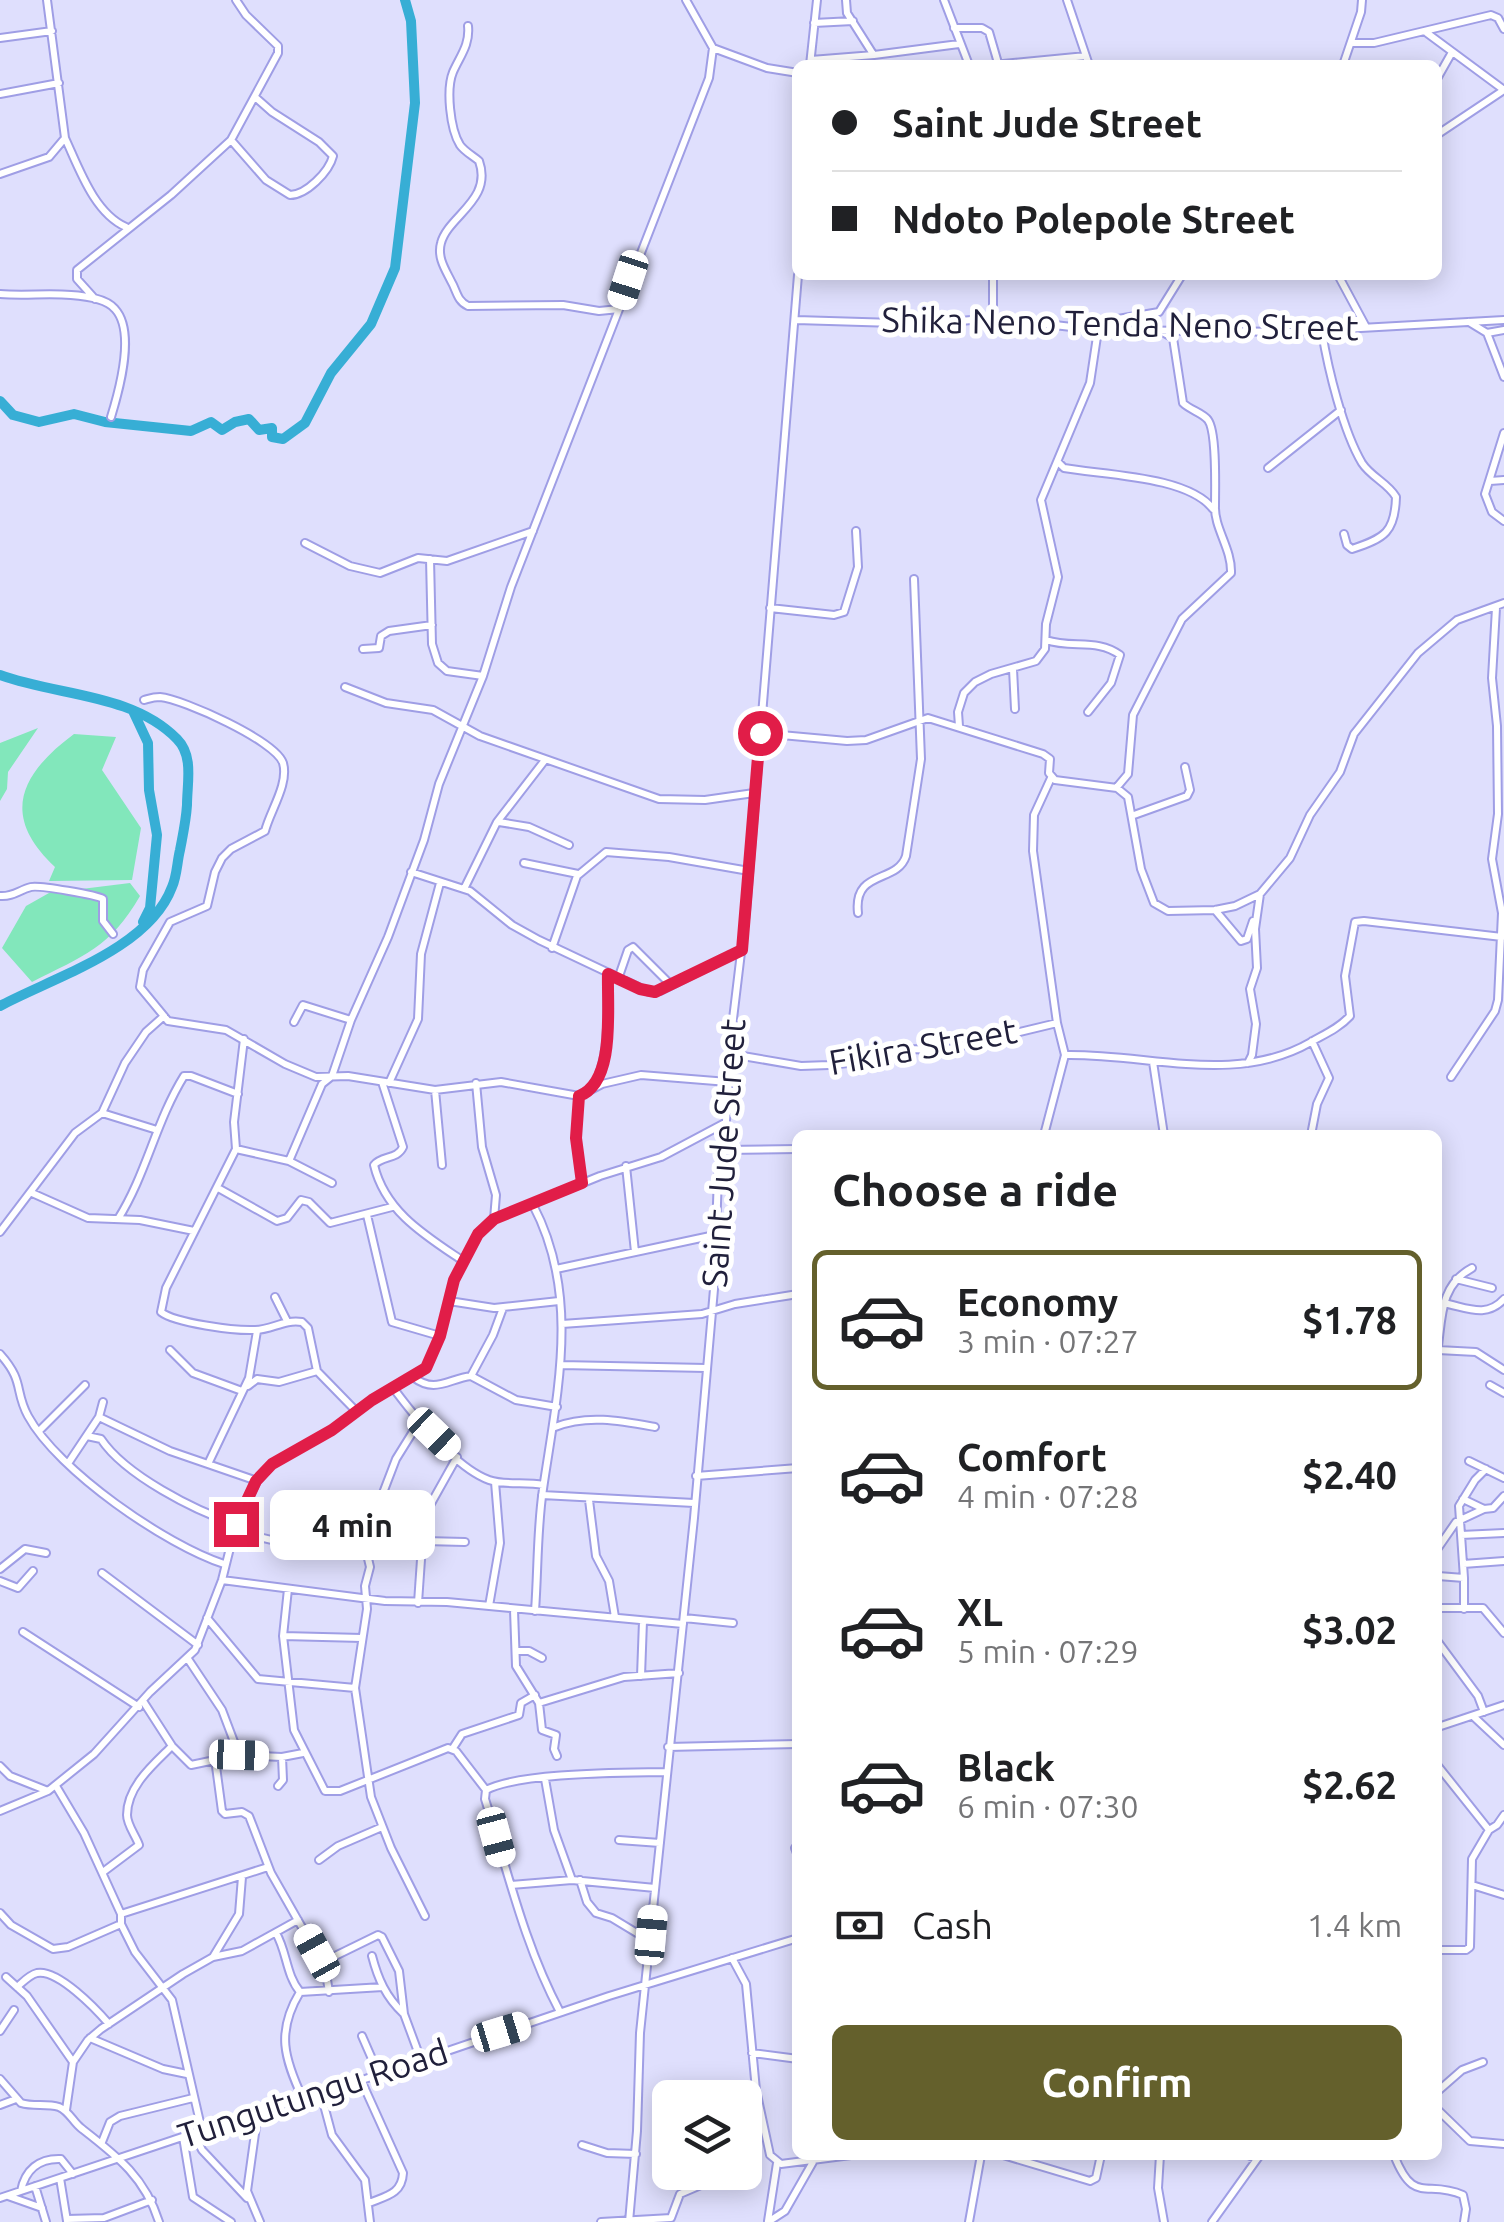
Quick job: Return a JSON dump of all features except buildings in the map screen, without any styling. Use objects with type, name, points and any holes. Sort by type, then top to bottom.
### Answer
[{"type":"street","points":[[47,0],[65,138],[99,202],[114,220],[128,227]]},
{"type":"street","points":[[95,299],[77,279],[77,270],[172,195],[231,140],[278,53],[278,46],[236,0]]},
{"type":"street","points":[[686,0],[714,48],[767,68],[792,71]]},
{"type":"street","points":[[811,60],[817,0]]},
{"type":"street","points":[[846,0],[848,13],[874,56]]},
{"type":"street","points":[[944,0],[967,60]]},
{"type":"street","points":[[1067,0],[1087,60]]},
{"type":"street","points":[[1345,60],[1362,0]]},
{"type":"street","points":[[1351,43],[1366,44],[1492,16],[1498,18],[1504,29]]},
{"type":"street","points":[[814,23],[853,22]]},
{"type":"street","points":[[468,26],[468,44],[450,82],[451,98],[460,144],[479,161],[482,175],[472,203],[440,244],[443,266],[464,305],[619,309]]},
{"type":"street","points":[[954,28],[982,28],[989,32],[995,60]]},
{"type":"street","points":[[0,38],[52,31]]},
{"type":"street","points":[[1426,32],[1504,90],[1442,131]]},
{"type":"street","points":[[832,60],[959,44]]},
{"type":"street","points":[[289,1162],[322,1084],[332,1076],[351,1020],[388,936],[534,530],[641,246],[688,139],[709,78],[714,48]]},
{"type":"street","points":[[1442,70],[1451,54]]},
{"type":"street","points":[[0,94],[59,83]]},
{"type":"street","points":[[231,140],[266,180],[290,195],[304,191],[332,164],[333,156],[320,142],[254,97]]},
{"type":"street","points":[[0,174],[49,157],[65,138]]},
{"type":"street","name":"Saint Jude Street","points":[[629,2221],[645,1985],[679,1673],[711,1313],[718,1175],[724,1150],[742,950],[798,280]]},
{"type":"street","points":[[993,280],[993,318]]},
{"type":"street","points":[[960,726],[958,712],[964,693],[974,682],[1042,656],[1058,578],[1041,500],[1090,383],[1098,331],[1112,320],[1159,312],[1179,280]]},
{"type":"street","points":[[1341,280],[1366,328]]},
{"type":"street","points":[[0,294],[70,294],[114,308],[123,333],[124,367],[111,416]]},
{"type":"street","points":[[599,311],[613,326]]},
{"type":"street","name":"Shika Neno Tenda Neno Street","points":[[796,320],[928,324],[993,318],[1054,322],[1098,331],[1322,332],[1504,320]]},
{"type":"street","points":[[1469,322],[1487,333],[1504,377]]},
{"type":"street","points":[[1487,333],[1504,330]]},
{"type":"street","points":[[1098,331],[1172,335],[1183,403],[1205,417],[1210,426],[1217,488],[1214,510],[1232,562],[1231,573],[1200,600],[1177,629],[1133,715],[1128,774],[1116,788]]},
{"type":"street","points":[[1322,332],[1342,409],[1363,465],[1396,497],[1396,520],[1388,532],[1352,550],[1344,534]]},
{"type":"street","points":[[1268,468],[1342,409]]},
{"type":"street","points":[[1504,433],[1486,502],[1504,521]]},
{"type":"street","points":[[1058,462],[1069,469],[1174,486],[1199,496],[1214,510]]},
{"type":"street","points":[[1490,480],[1504,480]]},
{"type":"street","points":[[305,543],[372,573],[418,558],[447,561],[534,530]]},
{"type":"street","points":[[770,608],[844,612],[858,568],[856,531]]},
{"type":"street","points":[[430,559],[432,644],[442,668],[482,676]]},
{"type":"street","points":[[858,914],[860,890],[904,863],[921,758],[914,579]]},
{"type":"street","points":[[1051,778],[1116,788],[1128,797],[1141,869],[1154,904],[1168,911],[1235,906],[1260,894],[1277,877],[1298,844],[1310,815],[1340,772],[1363,719],[1378,706],[1418,653],[1457,620],[1500,606],[1492,678],[1498,726],[1498,814],[1492,859],[1502,913],[1502,937],[1494,1011],[1451,1077]]},
{"type":"street","points":[[364,649],[379,648],[381,636],[389,631],[432,625]]},
{"type":"street","points":[[1046,640],[1067,646],[1104,645],[1120,655],[1110,683],[1088,712]]},
{"type":"street","points":[[1012,668],[1015,708]]},
{"type":"street","points":[[345,687],[386,703],[433,710],[480,736],[659,799],[705,800],[754,793]]},
{"type":"street","points":[[144,700],[163,698],[250,734],[274,748],[284,766],[265,831],[226,853],[215,872],[207,906],[174,918],[142,970],[140,988],[168,1021],[216,1027],[316,1077],[435,1090],[502,1082],[579,1096],[602,1084],[642,1075],[728,1082]]},
{"type":"street","points":[[760,733],[866,740],[920,718],[960,726],[1043,754],[1050,760],[1051,778],[1034,816],[1032,831],[1057,1023],[1065,1055],[1046,1130]]},
{"type":"street","points":[[464,888],[497,822],[545,760]]},
{"type":"street","points":[[1134,814],[1187,796],[1190,790],[1185,767]]},
{"type":"street","points":[[497,822],[529,827],[568,845]]},
{"type":"street","points":[[552,948],[580,874],[606,852],[749,871]]},
{"type":"street","points":[[524,863],[580,874]]},
{"type":"street","points":[[411,872],[464,888],[512,925],[552,948],[649,992],[660,991],[742,950]]},
{"type":"street","points":[[440,882],[421,954],[418,1019],[385,1082],[403,1146],[398,1155],[379,1160],[374,1166],[392,1207],[463,1261]]},
{"type":"street","points":[[0,896],[37,886],[71,894],[95,894],[102,899],[103,921],[113,934]]},
{"type":"street","points":[[1214,910],[1240,941],[1247,939],[1260,894]]},
{"type":"street","points":[[1247,1064],[1256,1024],[1250,989],[1258,968],[1256,916]]},
{"type":"street","points":[[1065,1055],[1247,1064],[1287,1055],[1350,1016],[1346,976],[1354,922],[1502,937]]},
{"type":"street","points":[[618,979],[628,950],[633,948],[670,984]]},
{"type":"street","points":[[592,1090],[602,1066],[606,1040],[608,974]]},
{"type":"street","points":[[294,1022],[302,1004],[351,1020]]},
{"type":"street","points":[[0,1232],[74,1133],[102,1112],[146,1032],[164,1016]]},
{"type":"street","name":"Fikira Street","points":[[731,1054],[814,1067],[858,1062],[905,1050],[945,1050],[1057,1023]]},
{"type":"street","points":[[244,1039],[234,1122],[236,1148],[164,1296],[162,1315],[257,1331],[287,1321],[306,1325],[317,1371],[356,1411]]},
{"type":"street","points":[[1312,1041],[1329,1078],[1317,1104],[1312,1130]]},
{"type":"street","points":[[1153,1062],[1163,1130]]},
{"type":"street","points":[[118,1220],[133,1196],[184,1076],[238,1094]]},
{"type":"street","points":[[476,1083],[482,1147],[496,1195],[494,1219]]},
{"type":"street","points":[[435,1090],[442,1165]]},
{"type":"street","points":[[579,1096],[576,1138],[582,1183]]},
{"type":"street","points":[[102,1112],[158,1130]]},
{"type":"street","points":[[0,1811],[56,1786],[106,1742],[172,1670],[188,1659],[208,1618],[235,1528],[256,1481],[283,1456],[332,1430],[426,1368],[463,1261],[484,1226],[582,1183],[662,1157],[725,1122]]},
{"type":"street","points":[[236,1148],[289,1162],[332,1183]]},
{"type":"street","points":[[724,1150],[792,1149]]},
{"type":"street","points":[[626,1166],[636,1252]]},
{"type":"street","points":[[218,1188],[278,1221],[286,1218],[301,1200],[309,1202],[330,1222],[392,1207]]},
{"type":"street","points":[[32,1193],[81,1216],[194,1231]]},
{"type":"street","points":[[533,1204],[550,1239],[562,1324],[557,1407],[543,1484],[535,1611]]},
{"type":"street","points":[[366,1214],[392,1322],[440,1336]]},
{"type":"street","points":[[556,1269],[715,1235]]},
{"type":"street","points":[[1442,1318],[1455,1279],[1472,1268]]},
{"type":"street","points":[[1455,1279],[1492,1288]]},
{"type":"street","points":[[562,1324],[711,1313],[735,1304],[792,1295]]},
{"type":"street","points":[[275,1297],[287,1321]]},
{"type":"street","points":[[1444,1303],[1484,1311],[1504,1300]]},
{"type":"street","points":[[448,1301],[503,1308],[559,1301]]},
{"type":"street","points":[[413,1377],[422,1384],[441,1386],[471,1376],[503,1308]]},
{"type":"street","points":[[208,1464],[250,1378],[257,1331]]},
{"type":"street","points":[[1442,1348],[1476,1352],[1504,1370]]},
{"type":"street","points":[[170,1350],[193,1373],[241,1392]]},
{"type":"street","points":[[0,1354],[17,1375],[26,1412],[56,1453],[142,1524],[224,1564]]},
{"type":"street","points":[[561,1365],[706,1368]]},
{"type":"street","points":[[241,1392],[257,1379],[280,1382],[317,1371]]},
{"type":"street","points":[[471,1376],[516,1400],[557,1407]]},
{"type":"street","points":[[39,1431],[85,1385]]},
{"type":"street","points":[[1490,1385],[1504,1393]]},
{"type":"street","points":[[394,1389],[419,1422],[476,1473],[495,1482],[543,1484]]},
{"type":"street","points":[[69,1462],[99,1417],[103,1402]]},
{"type":"street","points":[[99,1417],[170,1452],[256,1481]]},
{"type":"street","points":[[554,1427],[579,1420],[655,1427]]},
{"type":"street","points":[[419,1422],[390,1472],[366,1550],[370,1567],[364,1599],[367,1609],[355,1688],[368,1779],[382,1827],[425,1916]]},
{"type":"street","points":[[87,1436],[102,1440],[116,1458],[141,1475],[235,1528],[280,1542],[366,1550]]},
{"type":"street","points":[[418,1603],[427,1507],[457,1456]]},
{"type":"street","points":[[1469,1461],[1504,1478]]},
{"type":"street","points":[[696,1476],[792,1468]]},
{"type":"street","points":[[1464,1609],[1462,1499],[1486,1470]]},
{"type":"street","points":[[488,1606],[500,1543],[495,1482]]},
{"type":"street","points":[[542,1495],[694,1503]]},
{"type":"street","points":[[1462,1499],[1496,1511],[1504,1496]]},
{"type":"street","points":[[589,1500],[596,1556],[609,1580],[616,1616]]},
{"type":"street","points":[[1442,1543],[1460,1518],[1484,1508]]},
{"type":"street","points":[[1461,1535],[1504,1532]]},
{"type":"street","points":[[424,1541],[465,1542]]},
{"type":"street","points":[[0,1569],[25,1548],[46,1553]]},
{"type":"street","points":[[1463,1564],[1504,1561]]},
{"type":"street","points":[[0,1581],[18,1588],[33,1571]]},
{"type":"street","points":[[102,1573],[198,1644]]},
{"type":"street","points":[[1442,1576],[1464,1578]]},
{"type":"street","points":[[222,1580],[364,1599],[447,1602],[643,1621],[733,1623]]},
{"type":"street","points":[[288,1589],[283,1636],[294,1730],[329,1793],[452,1748],[462,1734],[519,1715],[521,1703],[624,1678],[679,1673]]},
{"type":"street","points":[[1442,1610],[1484,1608],[1504,1633]]},
{"type":"street","points":[[514,1610],[516,1666],[537,1699],[542,1730],[557,1738],[557,1756]]},
{"type":"street","points":[[208,1618],[258,1679],[355,1688]]},
{"type":"street","points":[[641,1676],[643,1621]]},
{"type":"street","points":[[23,1632],[141,1704],[172,1746],[191,1764],[239,1755],[282,1757],[304,1753]]},
{"type":"street","points":[[283,1636],[362,1638]]},
{"type":"street","points":[[1442,1647],[1478,1696],[1484,1712]]},
{"type":"street","points":[[516,1651],[529,1651],[542,1658]]},
{"type":"street","points":[[188,1659],[222,1710],[239,1755]]},
{"type":"street","points":[[1442,1726],[1504,1704]]},
{"type":"street","points":[[1472,1716],[1504,1744]]},
{"type":"street","points":[[668,1747],[792,1744]]},
{"type":"street","points":[[102,1872],[139,1845],[128,1820],[129,1806],[144,1772],[172,1746]]},
{"type":"street","points":[[452,1748],[486,1790],[485,1799],[532,1956],[560,2013]]},
{"type":"street","points":[[278,1786],[283,1780],[282,1757]]},
{"type":"street","points":[[215,1759],[222,1811],[249,1816],[268,1867],[324,1961],[329,1992]]},
{"type":"street","points":[[0,1766],[10,1776],[48,1791]]},
{"type":"street","points":[[1442,1771],[1489,1830]]},
{"type":"street","points":[[486,1790],[545,1778],[667,1772]]},
{"type":"street","points":[[545,1778],[557,1840],[587,1902],[596,1914],[612,1918],[650,1941]]},
{"type":"street","points":[[56,1786],[102,1872],[134,1952],[172,2000],[202,2150],[248,2198],[260,2222]]},
{"type":"street","points":[[1442,1950],[1470,1948],[1472,1859],[1489,1830],[1503,1821]]},
{"type":"street","points":[[319,1860],[338,1846],[382,1827]]},
{"type":"street","points":[[618,1840],[660,1843]]},
{"type":"street","points":[[121,1914],[268,1867]]},
{"type":"street","points":[[214,1958],[236,1924],[242,1877]]},
{"type":"street","points":[[511,1885],[576,1880],[655,1888]]},
{"type":"street","points":[[1472,1885],[1504,1894]]},
{"type":"street","points":[[0,1914],[11,1925],[53,1949],[68,1947],[120,1924]]},
{"type":"street","points":[[66,2110],[73,2062],[90,2038],[163,1986],[214,1958],[242,1951],[298,1920]]},
{"type":"street","points":[[276,1934],[300,1992]]},
{"type":"street","points":[[324,1961],[378,1935],[382,1937],[399,1971],[404,2014],[421,2060]]},
{"type":"street","name":"Tungutungu Road","points":[[2,2197],[792,1940]]},
{"type":"street","points":[[372,1956],[382,1987],[404,2014]]},
{"type":"street","points":[[731,1958],[746,1984],[766,2145],[777,2162],[768,2222]]},
{"type":"street","points":[[17,1987],[38,1973],[50,1973],[110,2024]]},
{"type":"street","points":[[6,1977],[46,2020],[73,2062]]},
{"type":"street","points":[[300,1992],[382,1987]]},
{"type":"street","points":[[300,1992],[285,2021],[284,2036],[290,2071],[302,2099]]},
{"type":"street","points":[[0,2031],[14,2010]]},
{"type":"street","points":[[362,2036],[379,2074]]},
{"type":"street","points":[[90,2038],[163,2069],[187,2074]]},
{"type":"street","points":[[752,2052],[792,2057]]},
{"type":"street","points":[[1442,2088],[1462,2070],[1483,2062]]},
{"type":"street","points":[[0,2079],[26,2106],[57,2106],[66,2110],[74,2122],[121,2158],[152,2200],[159,2222]]},
{"type":"street","points":[[361,2080],[404,2173],[395,2193],[369,2203]]},
{"type":"street","points":[[321,2094],[330,2129],[366,2180],[370,2222]]},
{"type":"street","points":[[102,2142],[110,2122],[120,2116],[194,2098]]},
{"type":"street","points":[[0,2106],[16,2099]]},
{"type":"street","points":[[248,2198],[258,2112]]},
{"type":"street","points":[[1442,2114],[1470,2141],[1504,2144]]},
{"type":"street","points":[[183,2137],[193,2197],[231,2222]]},
{"type":"street","points":[[582,2145],[607,2154],[636,2154]]},
{"type":"street","points":[[21,2192],[29,2170],[40,2162],[61,2159],[73,2174]]},
{"type":"street","points":[[777,2162],[798,2160]]},
{"type":"street","points":[[768,2222],[786,2211],[818,2160]]},
{"type":"street","points":[[969,2222],[980,2160]]},
{"type":"street","points":[[1020,2160],[1090,2181],[1096,2178],[1100,2160]]},
{"type":"street","points":[[1160,2160],[1158,2188],[1164,2222]]},
{"type":"street","points":[[1212,2222],[1257,2160]]},
{"type":"street","points":[[1397,2160],[1409,2184],[1463,2195],[1464,2222]]},
{"type":"street","points":[[60,2178],[68,2221],[119,2218],[152,2200]]},
{"type":"street","points":[[36,2186],[46,2222]]},
{"type":"street","points":[[601,2222],[672,2218],[680,2194],[690,2190]]},
{"type":"street","points":[[2,2197],[43,2208]]},
{"type":"green space","points":[[38,728],[8,772],[7,789],[0,801],[0,743]]},
{"type":"green space","points":[[74,734],[116,737],[102,770],[141,828],[132,880],[49,881],[55,867],[27,830],[24,796],[30,780],[55,749]]},
{"type":"green space","points":[[130,883],[140,896],[129,914],[94,949],[66,965],[32,982],[2,948],[26,906],[49,893]]},
{"type":"waterway","points":[[0,401],[13,415],[39,422],[74,414],[105,422],[191,431],[211,422],[222,430],[249,419],[259,430],[272,428],[272,437],[283,439],[305,423],[331,373],[371,324],[395,268],[415,103],[411,21],[405,0]]},
{"type":"waterway","points":[[0,675],[138,713],[177,739],[186,753],[188,770],[186,817],[176,874],[160,909],[143,928],[98,959],[0,1006]]},
{"type":"waterway","points":[[133,711],[148,743],[149,790],[157,835],[150,908],[143,922]]},
{"type":"route","points":[[236,1524],[256,1481],[272,1464],[426,1368],[440,1336],[454,1280],[484,1226],[582,1183],[576,1138],[579,1096],[592,1090],[602,1066],[608,1029],[608,974],[655,992],[742,950],[760,733]]}]
